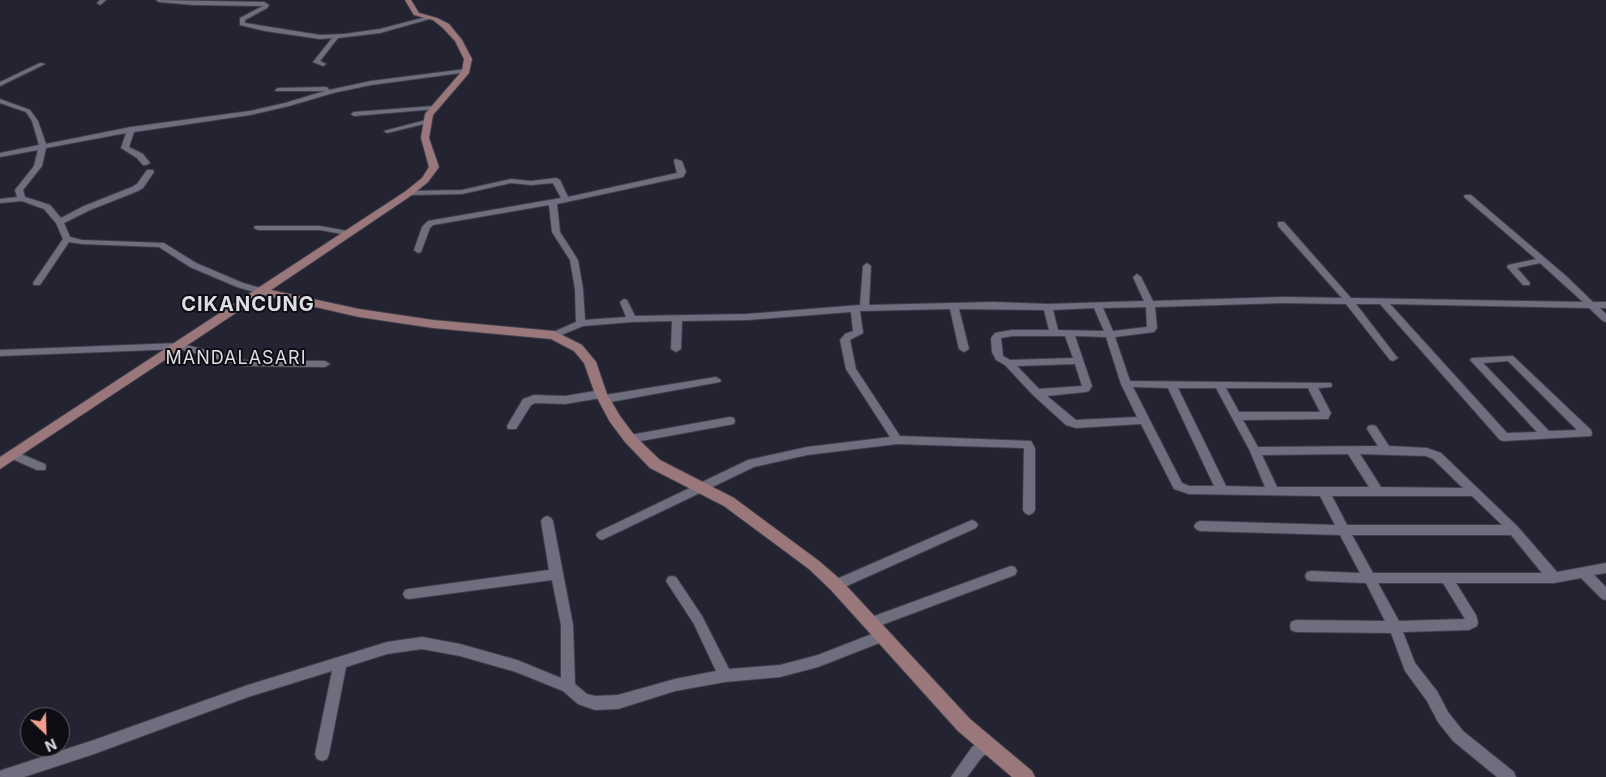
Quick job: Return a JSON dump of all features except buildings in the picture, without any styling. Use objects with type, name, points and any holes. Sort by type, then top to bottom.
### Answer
[{"type":"street","points":[[159,0],[268,3],[242,19],[242,24],[306,35],[336,37],[387,30],[430,18]]},
{"type":"street","points":[[0,464],[409,193],[425,180],[434,167],[425,138],[426,122],[429,114],[466,71],[468,57],[458,40],[446,26],[435,19],[416,14],[408,0]]},
{"type":"street","points":[[323,64],[316,62],[336,37]]},
{"type":"street","points":[[0,84],[42,64]]},
{"type":"street","points":[[0,155],[43,148],[131,129],[287,105],[332,91],[439,73],[466,71]]},
{"type":"street","points":[[278,90],[322,88],[332,91]]},
{"type":"street","points":[[0,100],[28,111],[35,121],[43,148],[38,166],[19,190],[22,199]]},
{"type":"street","points":[[354,114],[434,108]]},
{"type":"street","points":[[386,131],[426,122]]},
{"type":"street","points":[[131,129],[125,148],[140,156],[146,163]]},
{"type":"street","points":[[418,250],[426,227],[431,223],[566,200],[682,174],[678,161]]},
{"type":"street","points":[[60,222],[87,208],[135,189],[150,172]]},
{"type":"street","points":[[409,193],[462,192],[510,181],[531,183],[556,180],[566,200]]},
{"type":"street","points":[[1468,197],[1542,260],[1606,319]]},
{"type":"street","points":[[0,201],[22,199],[47,207],[60,222],[67,239]]},
{"type":"street","points":[[553,202],[556,232],[574,260],[579,289],[581,323]]},
{"type":"street","points":[[1281,224],[1349,301],[1393,358]]},
{"type":"street","points":[[258,228],[320,228],[347,233]]},
{"type":"street","points":[[37,283],[67,239]]},
{"type":"street","points":[[67,239],[82,242],[161,245],[193,265],[240,285],[332,308],[433,324],[554,334],[581,323],[632,319],[747,317],[860,309],[954,306],[1048,307],[1237,301],[1382,301],[1606,305]]},
{"type":"street","points":[[1526,283],[1511,266],[1542,260]]},
{"type":"street","points":[[867,266],[858,333],[848,336],[844,340],[851,369],[897,440]]},
{"type":"street","points":[[1137,277],[1150,304],[1152,328],[1150,330],[1110,334],[1012,333],[998,335],[996,338],[999,358],[1008,363],[1037,393],[1070,422],[1076,424],[1144,420]]},
{"type":"street","points":[[1382,301],[1504,437],[1547,435],[1587,433],[1510,358],[1475,360],[1547,435]]},
{"type":"street","points":[[624,302],[632,319]]},
{"type":"street","points":[[954,306],[964,349]]},
{"type":"street","points":[[1097,306],[1110,334],[1126,384],[1178,486],[1189,490],[1475,492]]},
{"type":"street","points":[[1048,307],[1054,333]]},
{"type":"street","points":[[676,348],[677,318]]},
{"type":"street","points":[[1037,393],[1087,388],[1069,333]]},
{"type":"street","points":[[554,334],[584,354],[590,362],[614,419],[630,439],[655,464],[729,502],[814,565],[836,585],[964,725],[1026,777]]},
{"type":"street","points":[[0,353],[179,346],[244,363],[325,364]]},
{"type":"street","points":[[1008,363],[1079,361]]},
{"type":"street","points":[[512,426],[527,402],[534,399],[565,400],[716,380]]},
{"type":"street","points":[[1126,384],[1327,385]]},
{"type":"street","points":[[1170,384],[1222,490]]},
{"type":"street","points":[[1219,385],[1255,451],[1273,491]]},
{"type":"street","points":[[1237,416],[1324,416],[1326,413],[1311,385]]},
{"type":"street","points":[[630,439],[730,420]]},
{"type":"street","points":[[1372,429],[1386,450]]},
{"type":"street","points":[[602,536],[752,463],[807,451],[897,440],[1027,444],[1030,448],[1029,510]]},
{"type":"street","points":[[1352,450],[1378,492]]},
{"type":"street","points":[[1255,451],[1386,450],[1432,453],[1514,530],[1554,578]]},
{"type":"street","points":[[14,455],[41,467]]},
{"type":"street","points":[[1324,492],[1346,530],[1395,627],[1410,667],[1458,736],[1509,777]]},
{"type":"street","points":[[547,521],[567,625],[568,687]]},
{"type":"street","points":[[836,585],[972,525]]},
{"type":"street","points":[[1200,526],[1346,530],[1514,530]]},
{"type":"street","points":[[1311,576],[1369,578],[1554,578],[1606,568]]},
{"type":"street","points":[[871,623],[1011,571]]},
{"type":"street","points":[[1584,573],[1606,595]]},
{"type":"street","points":[[410,594],[556,574]]},
{"type":"street","points":[[1296,626],[1395,627],[1466,625],[1472,622],[1446,578]]},
{"type":"street","points":[[672,581],[698,620],[725,676]]},
{"type":"street","points":[[2,777],[94,747],[248,691],[387,648],[422,643],[460,650],[517,666],[568,687],[583,699],[596,703],[618,702],[675,685],[725,676],[780,671],[818,661],[882,636]]},
{"type":"street","points":[[322,754],[341,661]]},
{"type":"street","points":[[958,777],[977,752],[987,745]]},
{"type":"district","name":"CIKANCUNG","points":[[248,305]]},
{"type":"district","name":"MANDALASARI","points":[[236,359]]}]
